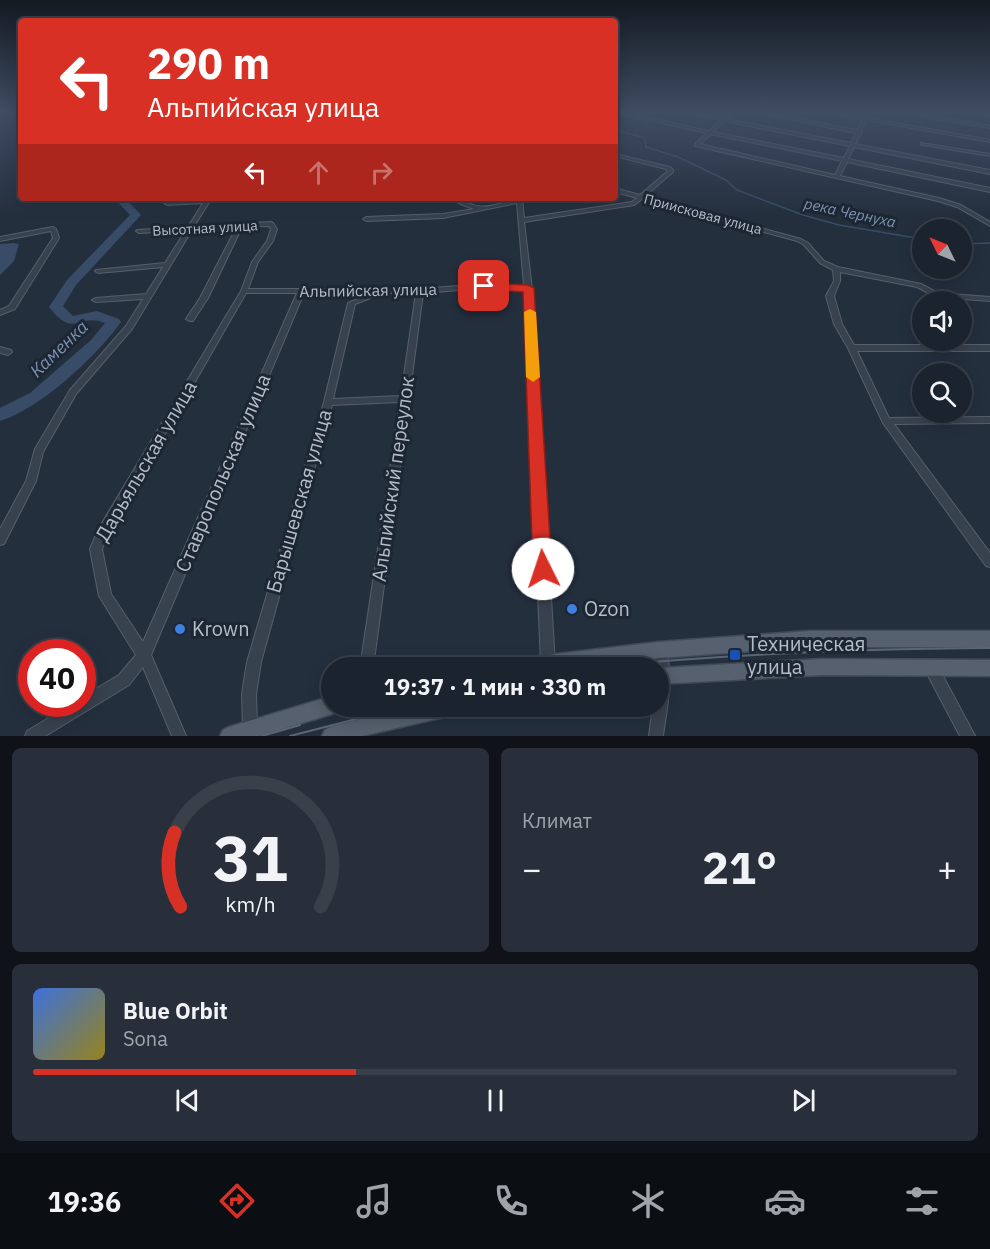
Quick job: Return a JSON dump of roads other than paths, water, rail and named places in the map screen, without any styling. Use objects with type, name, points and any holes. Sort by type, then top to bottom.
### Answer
[{"type":"main road","points":[[604,657],[659,650],[809,639],[990,639]]},
{"type":"main road","points":[[669,675],[822,667],[990,668]]},
{"type":"main road","points":[[229,736],[321,708]]},
{"type":"main road","points":[[331,736],[403,717]]},
{"type":"street","points":[[703,147],[939,200],[959,206],[990,224]]},
{"type":"street","points":[[786,147],[990,190]]},
{"type":"street","points":[[837,177],[853,147]]},
{"type":"street","points":[[866,147],[990,172]]},
{"type":"street","points":[[943,147],[990,155]]},
{"type":"street","points":[[523,220],[629,205],[642,197],[670,169],[618,156]]},
{"type":"street","name":"Приисковая улица","points":[[618,191],[806,243],[822,262],[836,269]]},
{"type":"street","points":[[167,203],[194,201]]},
{"type":"street","points":[[0,540],[31,481],[38,452],[73,392],[129,327],[206,201]]},
{"type":"street","points":[[459,201],[478,210]]},
{"type":"street","points":[[366,219],[443,216],[490,209],[509,201]]},
{"type":"street","points":[[520,201],[528,288],[548,657]]},
{"type":"street","name":"Высотная улица","points":[[140,231],[271,224]]},
{"type":"street","name":"Дарьяльская улица","points":[[179,736],[144,655],[105,596],[96,549],[103,531],[244,291],[258,257],[273,238],[274,229],[271,224]]},
{"type":"street","points":[[190,319],[204,298],[240,225]]},
{"type":"street","points":[[0,239],[52,229],[56,238],[12,307],[0,313]]},
{"type":"street","points":[[98,271],[167,265]]},
{"type":"street","points":[[990,299],[936,295],[919,285],[836,269],[837,281],[830,296],[838,324],[852,348],[886,421],[990,562]]},
{"type":"street","name":"Альпийская улица","points":[[244,291],[381,292],[484,286],[528,288]]},
{"type":"street","name":"Ставропольская улица","points":[[32,736],[124,680],[144,655],[301,291]]},
{"type":"street","name":"Альпийский переулок","points":[[368,657],[420,291]]},
{"type":"street","name":"Барышевская улица","points":[[250,729],[249,694],[254,662],[328,402],[352,303],[381,292]]},
{"type":"street","points":[[96,300],[149,296]]},
{"type":"street","points":[[852,348],[990,348]]},
{"type":"street","points":[[328,402],[404,399]]},
{"type":"street","points":[[886,421],[990,420]]},
{"type":"street","points":[[659,650],[660,657]]},
{"type":"street","points":[[931,668],[968,736]]},
{"type":"street","points":[[656,736],[658,717]]},
{"type":"water","points":[[0,244],[19,244],[14,261],[0,275]]},
{"type":"waterway","name":"река Чернуха","points":[[647,147],[678,157],[726,180],[737,190],[803,215],[839,225],[912,237]]},
{"type":"waterway","name":"Каменка","points":[[0,415],[36,397],[96,343],[114,322],[97,315],[70,321],[56,307],[71,283],[136,215],[122,201]]},
{"type":"waterway","name":"река Чернуха","points":[[972,244],[990,243]]},
{"type":"tram line","points":[[669,661],[788,653],[990,648]]},
{"type":"tram line","points":[[290,736],[364,717]]},
{"type":"tram line","points":[[262,736],[300,725]]},
{"type":"place","name":"Ozon","points":[[572,609]]},
{"type":"place","name":"Krown","points":[[180,629]]},
{"type":"place","name":"Техническая улица","points":[[735,655]]}]
